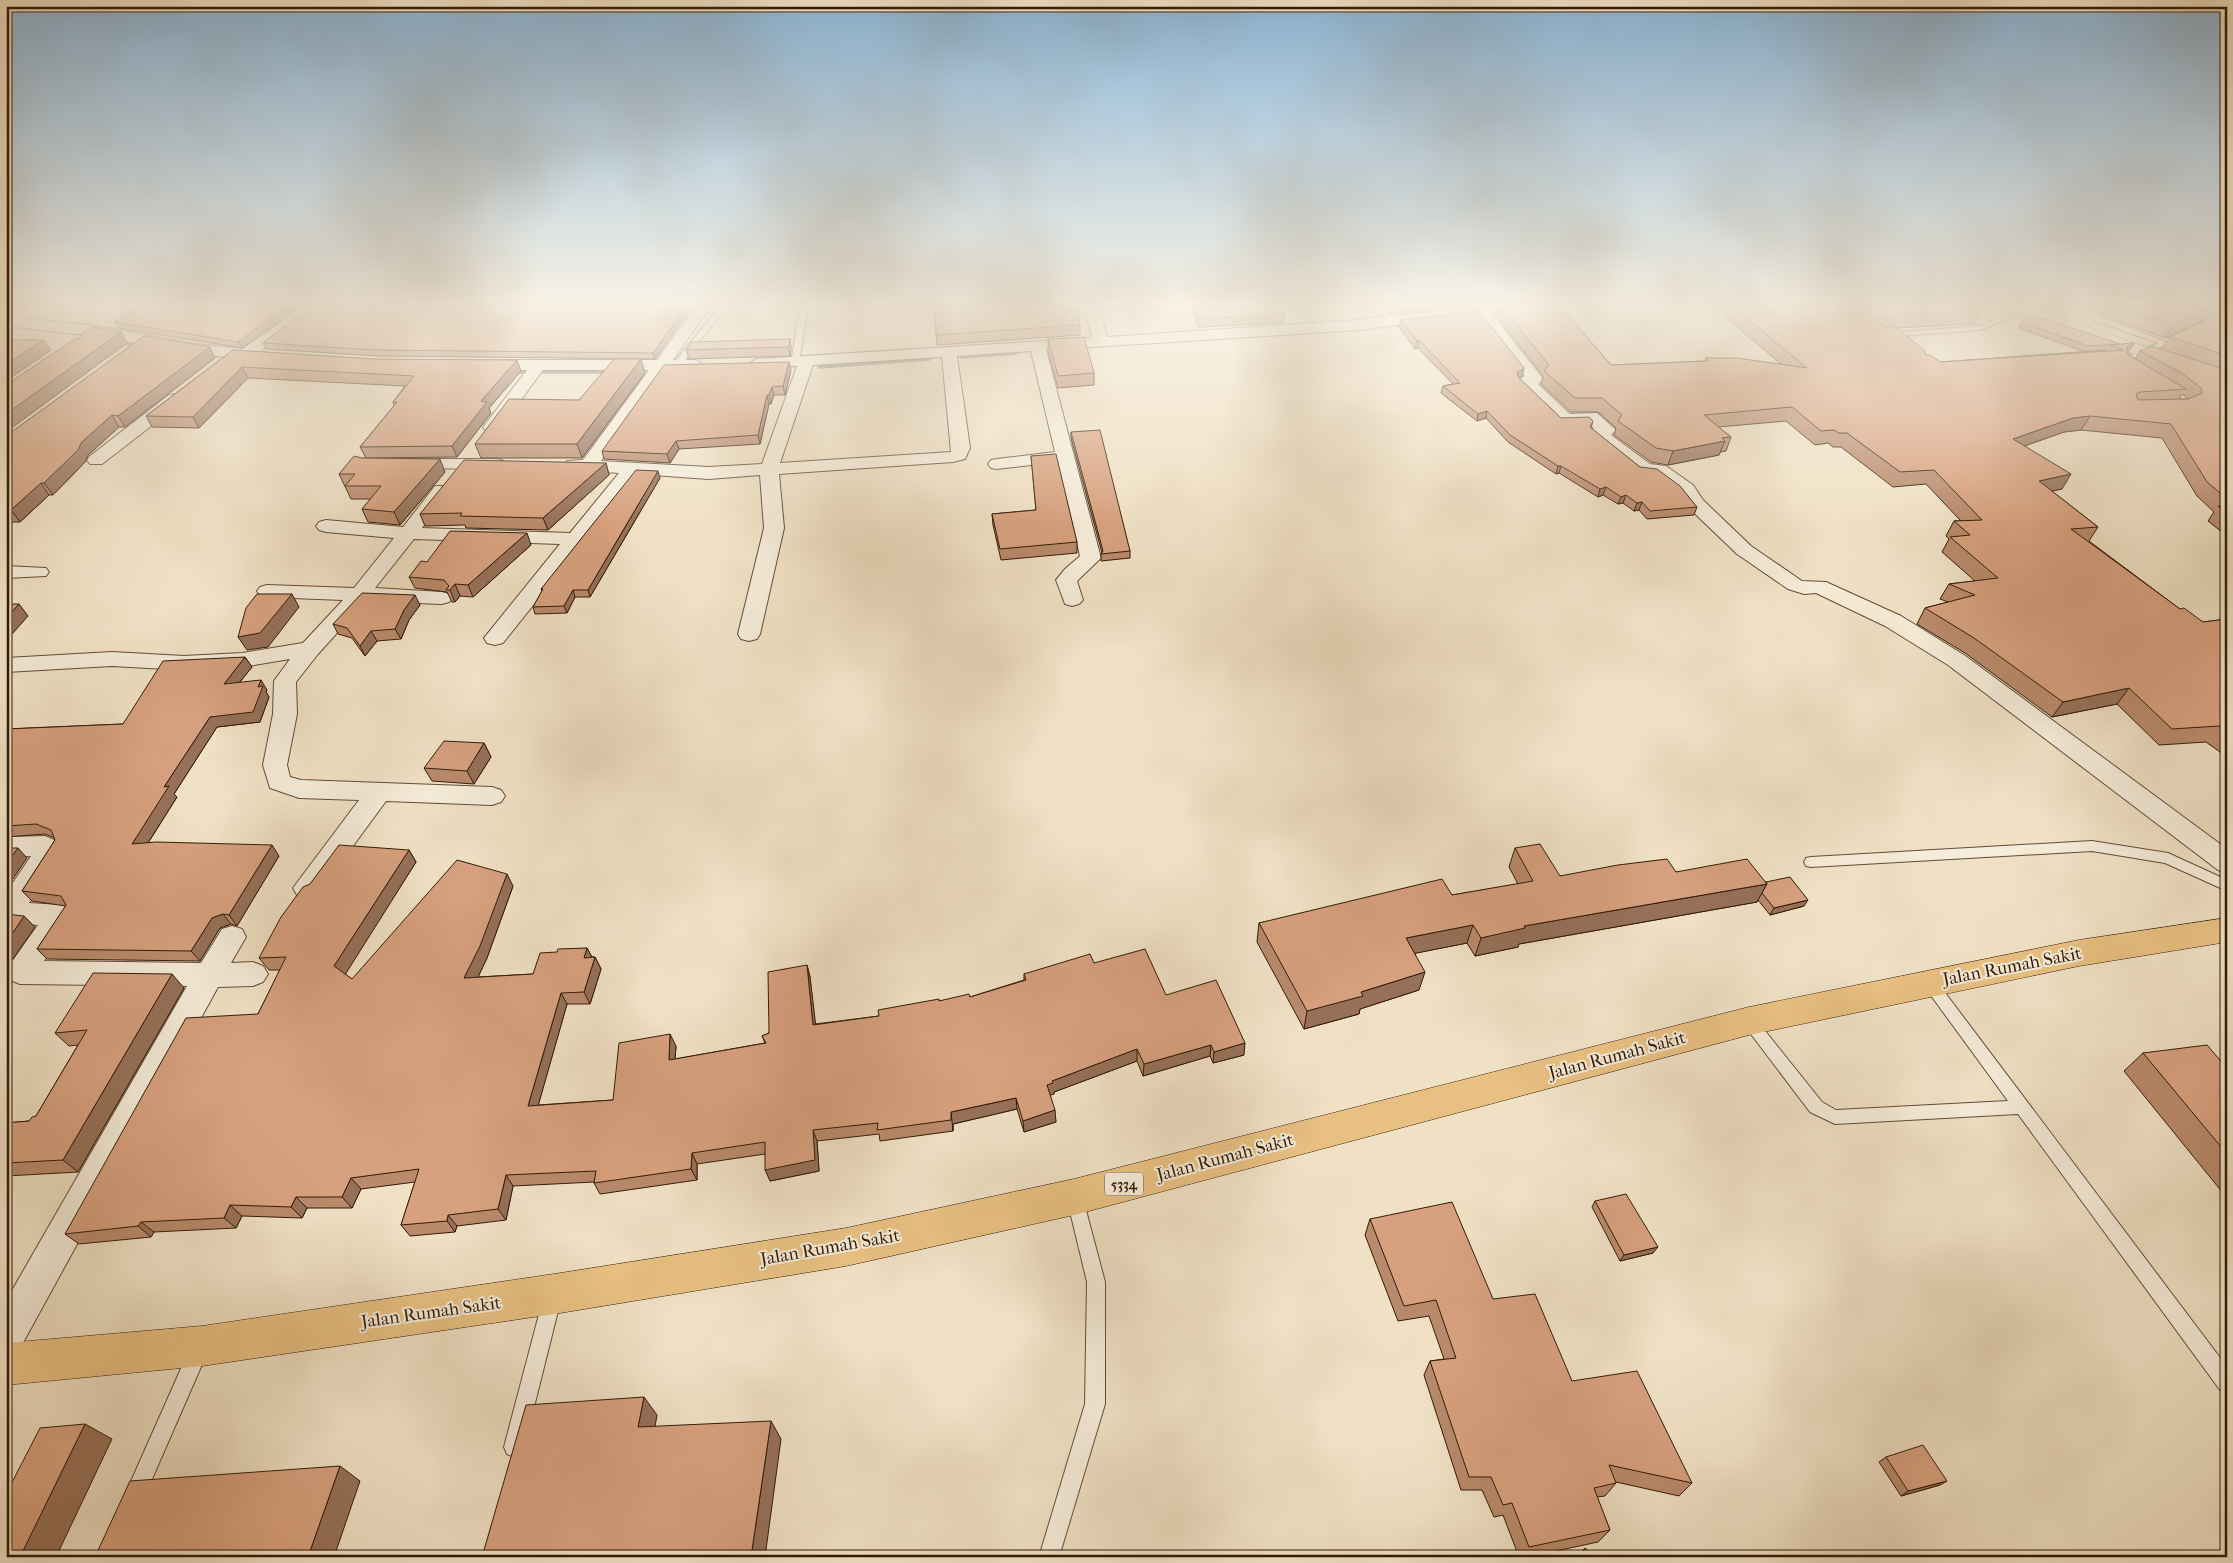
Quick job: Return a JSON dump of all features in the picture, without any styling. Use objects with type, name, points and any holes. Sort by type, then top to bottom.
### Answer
[{"type":"main road","name":"Jalan Rumah Sakit","points":[[6,1364],[202,1346],[554,1294],[846,1246],[1074,1197],[1749,1021],[1929,982],[2080,953],[2227,930]]},
{"type":"street","points":[[492,796],[299,789],[279,782],[275,765],[285,714],[285,681],[312,647],[360,594],[406,533],[464,464],[527,379]]},
{"type":"street","points":[[588,466],[654,379]]},
{"type":"street","points":[[749,634],[774,528],[770,469],[795,379]]},
{"type":"street","points":[[560,465],[695,472],[945,458],[959,455],[961,448],[952,379]]},
{"type":"street","points":[[1046,379],[1091,558],[1066,580],[1072,600]]},
{"type":"street","points":[[1535,379],[1525,381],[1566,420],[1590,417],[1607,430],[1598,433],[1645,469],[1660,470],[1686,489],[1696,504],[1744,550],[1795,585],[1804,588],[1819,586],[1893,621],[1956,660],[2227,863]]},
{"type":"street","points":[[96,460],[190,387]]},
{"type":"street","points":[[997,464],[1064,456]]},
{"type":"street","points":[[387,464],[512,464]]},
{"type":"street","points":[[494,638],[577,539],[633,468]]},
{"type":"street","points":[[326,526],[406,533],[577,539]]},
{"type":"street","points":[[6,572],[39,572]]},
{"type":"street","points":[[268,591],[442,598]]},
{"type":"street","points":[[6,665],[112,659],[184,663],[242,660],[312,647]]},
{"type":"street","points":[[307,888],[378,793]]},
{"type":"street","points":[[6,847],[45,846],[50,849],[8,912],[60,916],[20,972],[253,974]]},
{"type":"street","points":[[6,1337],[232,937]]},
{"type":"lane","points":[[1811,862],[2092,846],[2168,858],[2227,886]]},
{"type":"lane","points":[[1929,982],[2227,1383]]},
{"type":"lane","points":[[1749,1021],[1816,1107],[1835,1117],[2021,1108]]},
{"type":"lane","points":[[1049,1557],[1095,1404],[1096,1282],[1074,1197]]},
{"type":"lane","points":[[510,1461],[554,1294]]},
{"type":"lane","points":[[127,1513],[179,1391],[202,1346]]},
{"type":"building","points":[[15,379],[55,379],[6,414],[6,385]]},
{"type":"building","points":[[85,379],[167,379],[118,416],[112,415],[81,443],[78,450],[44,483],[41,483],[11,510],[6,510],[6,436]]},
{"type":"building","points":[[195,379],[230,379],[193,417],[146,416]]},
{"type":"building","points":[[412,379],[500,379],[481,401],[487,402],[452,446],[360,447],[397,402],[393,402]]},
{"type":"building","points":[[597,379],[626,379],[577,444],[475,444],[509,399],[579,400]]},
{"type":"building","points":[[654,379],[785,379],[783,386],[772,387],[769,395],[767,395],[758,435],[676,441],[667,454],[602,451]]},
{"type":"building","points":[[1456,379],[1520,379],[1561,418],[1589,417],[1593,421],[1590,427],[1640,467],[1657,469],[1680,486],[1697,507],[1650,511],[1642,502],[1637,503],[1626,495],[1621,497],[1606,487],[1600,489],[1558,466],[1510,435],[1487,411],[1478,414],[1443,386],[1460,383]]},
{"type":"building","points":[[1553,379],[2169,379],[2186,389],[2140,392],[2136,394],[2138,400],[2188,399],[2202,393],[2201,388],[2189,379],[2227,379],[2227,499],[2207,482],[2171,424],[2090,416],[2073,418],[2013,439],[2071,474],[2039,481],[2098,527],[2071,529],[2180,609],[2184,608],[2203,622],[2227,619],[2227,732],[2219,726],[2172,729],[2129,688],[2063,702],[1974,638],[1925,608],[1975,595],[1949,584],[1998,578],[1950,537],[1970,535],[1954,521],[1982,520],[1934,470],[1900,472],[1847,433],[1839,433],[1834,430],[1821,431],[1792,407],[1704,415],[1731,437],[1722,438],[1725,441],[1673,451],[1656,448],[1618,421],[1622,415],[1602,398],[1575,398]]},
{"type":"building","points":[[1100,430],[1130,551],[1101,554],[1103,551],[1071,432]]},
{"type":"building","points":[[1056,454],[1077,542],[1000,549],[992,514],[1036,510],[1031,456]]},
{"type":"building","points":[[354,456],[362,458],[440,459],[394,512],[362,509],[381,486],[345,486],[355,474],[339,474]]},
{"type":"building","points":[[464,460],[606,463],[543,518],[460,516],[462,513],[420,514]]},
{"type":"building","points":[[636,470],[658,471],[588,590],[573,590],[564,606],[533,607],[543,589],[541,589]]},
{"type":"building","points":[[2218,506],[2227,506],[2227,513]]},
{"type":"building","points":[[450,531],[527,533],[468,585],[455,584],[450,590],[446,590],[449,586],[444,580],[409,577],[421,561],[427,562]]},
{"type":"building","points":[[362,593],[415,595],[404,610],[395,629],[371,631],[360,646],[347,628],[333,624]]},
{"type":"building","points":[[257,594],[292,594],[260,633],[238,637],[246,608]]},
{"type":"building","points":[[6,604],[19,604],[6,618]]},
{"type":"building","points":[[245,657],[224,684],[261,680],[258,687],[263,686],[253,712],[210,717],[164,787],[169,786],[132,844],[156,842],[272,845],[229,915],[223,914],[212,918],[191,951],[37,949],[66,905],[61,896],[22,891],[55,840],[51,830],[36,824],[6,826],[6,729],[123,724],[163,661]]},
{"type":"building","points":[[444,741],[484,743],[467,771],[424,768]]},
{"type":"building","points":[[1540,844],[1560,876],[1618,865],[1667,859],[1676,872],[1747,859],[1767,884],[1524,926],[1525,928],[1481,938],[1473,925],[1406,938],[1425,972],[1361,992],[1363,996],[1307,1011],[1259,923],[1442,879],[1452,895],[1533,881],[1515,848]]},
{"type":"building","points":[[339,845],[409,850],[334,966],[352,979],[457,860],[507,874],[480,946],[464,978],[533,974],[540,953],[557,952],[558,949],[587,948],[584,958],[595,957],[584,992],[561,993],[528,1106],[613,1100],[619,1043],[670,1034],[669,1060],[766,1043],[762,1036],[769,1033],[768,972],[807,965],[813,1025],[879,1016],[878,1010],[939,999],[939,1001],[969,994],[970,997],[1026,980],[1024,974],[1090,954],[1094,963],[1145,949],[1166,995],[1216,980],[1245,1043],[1214,1052],[1211,1045],[1144,1064],[1137,1049],[1052,1081],[1053,1083],[1047,1085],[1055,1110],[1023,1121],[1016,1098],[951,1112],[951,1120],[877,1130],[878,1123],[813,1130],[815,1160],[765,1170],[765,1142],[692,1153],[691,1169],[594,1183],[596,1171],[506,1175],[498,1209],[448,1215],[447,1221],[401,1225],[419,1169],[351,1178],[342,1197],[296,1197],[291,1207],[230,1205],[224,1218],[141,1222],[138,1226],[65,1234],[186,1018],[258,1014],[286,957],[259,958],[281,917],[303,887],[310,884]]},
{"type":"building","points":[[6,848],[18,848],[6,864]]},
{"type":"building","points":[[1790,877],[1808,900],[1774,908],[1762,893],[1767,884],[1766,882]]},
{"type":"building","points":[[6,914],[24,916],[6,943]]},
{"type":"building","points":[[93,973],[172,974],[63,1160],[6,1163],[6,1123],[29,1121],[32,1117],[36,1116],[87,1030],[55,1033]]},
{"type":"building","points":[[2207,1045],[2227,1066],[2227,1154],[2143,1053]]},
{"type":"building","points":[[1626,1194],[1658,1247],[1624,1255],[1595,1201]]},
{"type":"building","points":[[1452,1202],[1493,1299],[1535,1294],[1572,1381],[1637,1371],[1692,1483],[1609,1465],[1616,1483],[1594,1488],[1610,1530],[1529,1547],[1512,1503],[1503,1505],[1491,1477],[1469,1477],[1430,1361],[1456,1358],[1436,1300],[1404,1306],[1370,1219]]},
{"type":"building","points":[[644,1397],[638,1427],[771,1421],[751,1557],[482,1557],[526,1405]]},
{"type":"building","points":[[85,1424],[20,1557],[6,1557],[6,1494],[40,1428]]},
{"type":"building","points":[[1923,1445],[1947,1481],[1908,1491],[1886,1457]]},
{"type":"building","points":[[340,1466],[308,1557],[95,1557],[130,1481]]},
{"type":"building","points":[[1585,1548],[1595,1557],[1580,1557]]}]
